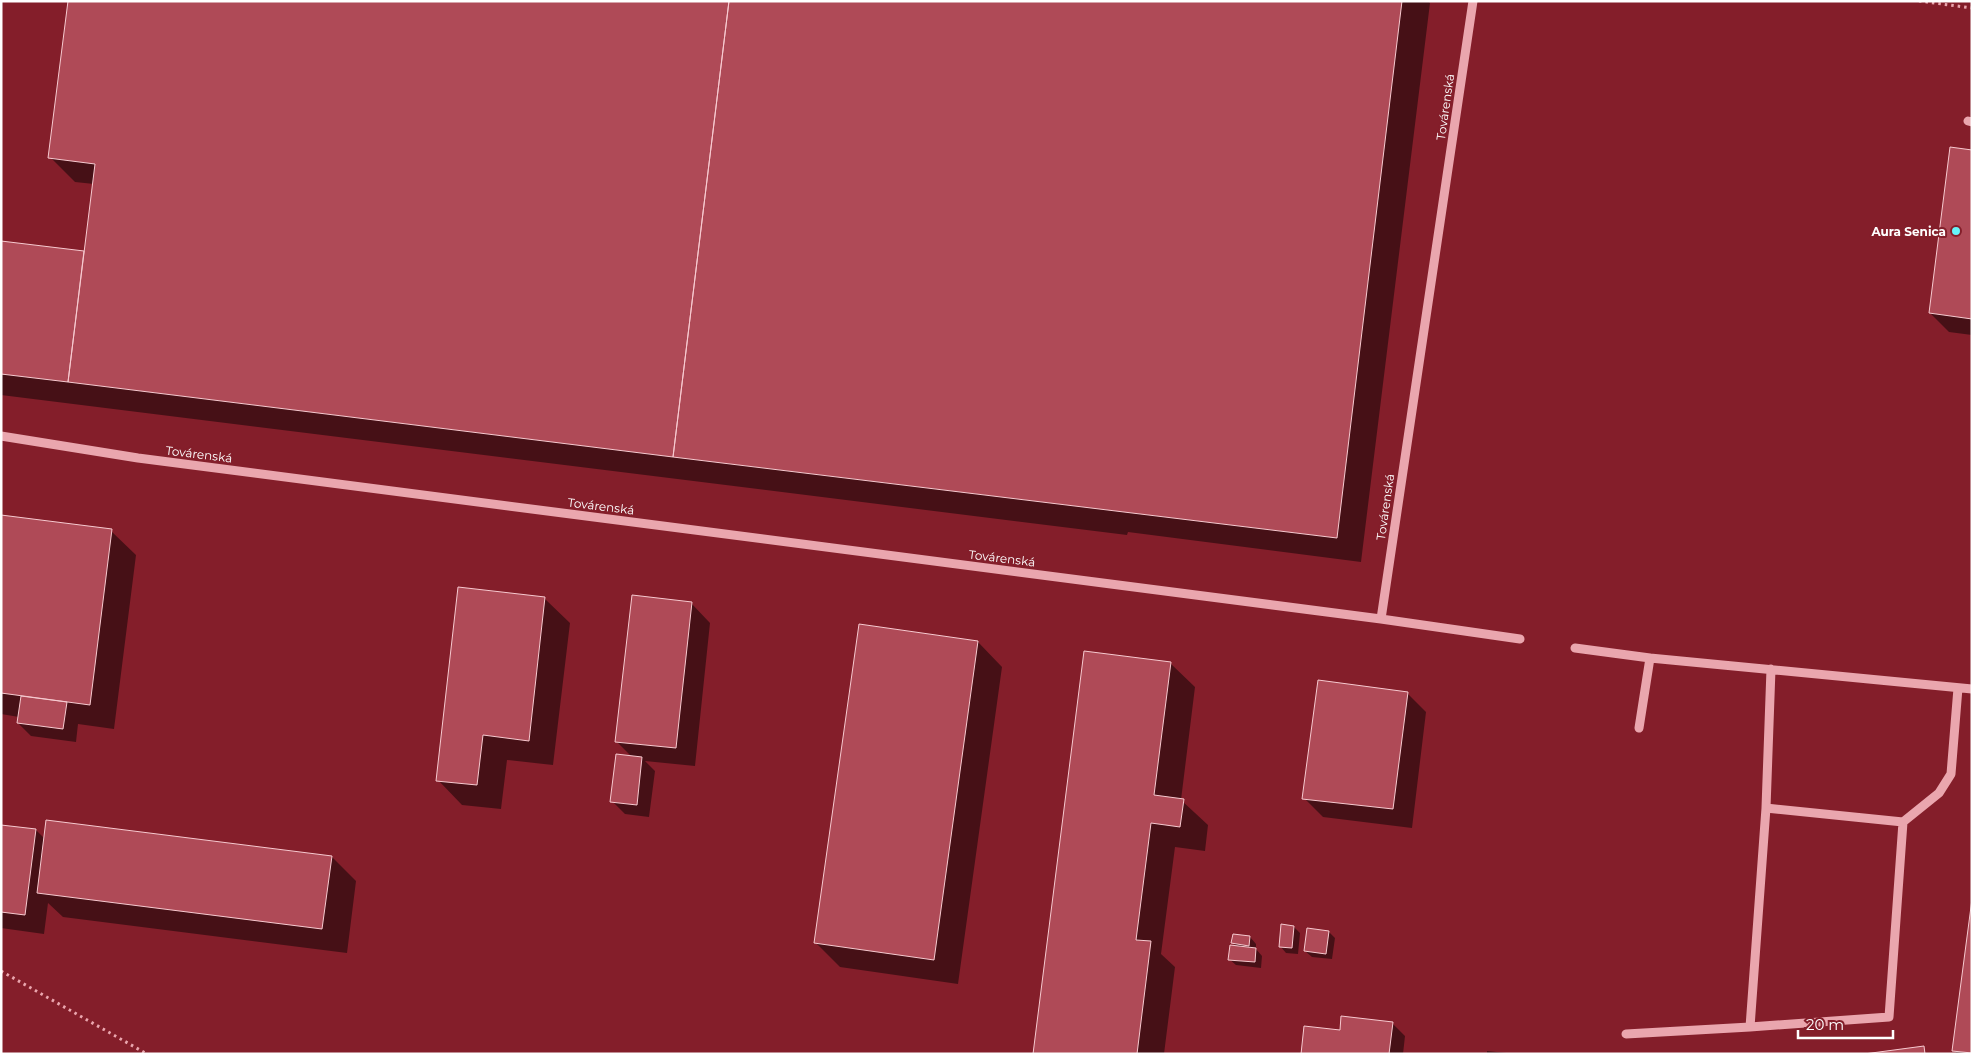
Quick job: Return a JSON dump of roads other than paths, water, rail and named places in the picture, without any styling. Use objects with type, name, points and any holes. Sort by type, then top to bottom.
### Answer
[{"type":"lane","name":"Továrenská","points":[[1,436],[138,458],[1381,619],[1473,1]]},
{"type":"lane","points":[[1381,619],[1520,639]]},
{"type":"lane","points":[[1575,648],[1650,658],[1972,689]]},
{"type":"lane","points":[[1639,728],[1650,658]]},
{"type":"lane","points":[[1750,1026],[1766,808],[1771,669]]},
{"type":"lane","points":[[1766,808],[1904,822],[1939,793],[1951,774],[1958,688]]},
{"type":"lane","points":[[1626,1034],[1889,1017],[1904,822]]},
{"type":"place","name":"Aura Senica","points":[[1956,231]]}]
